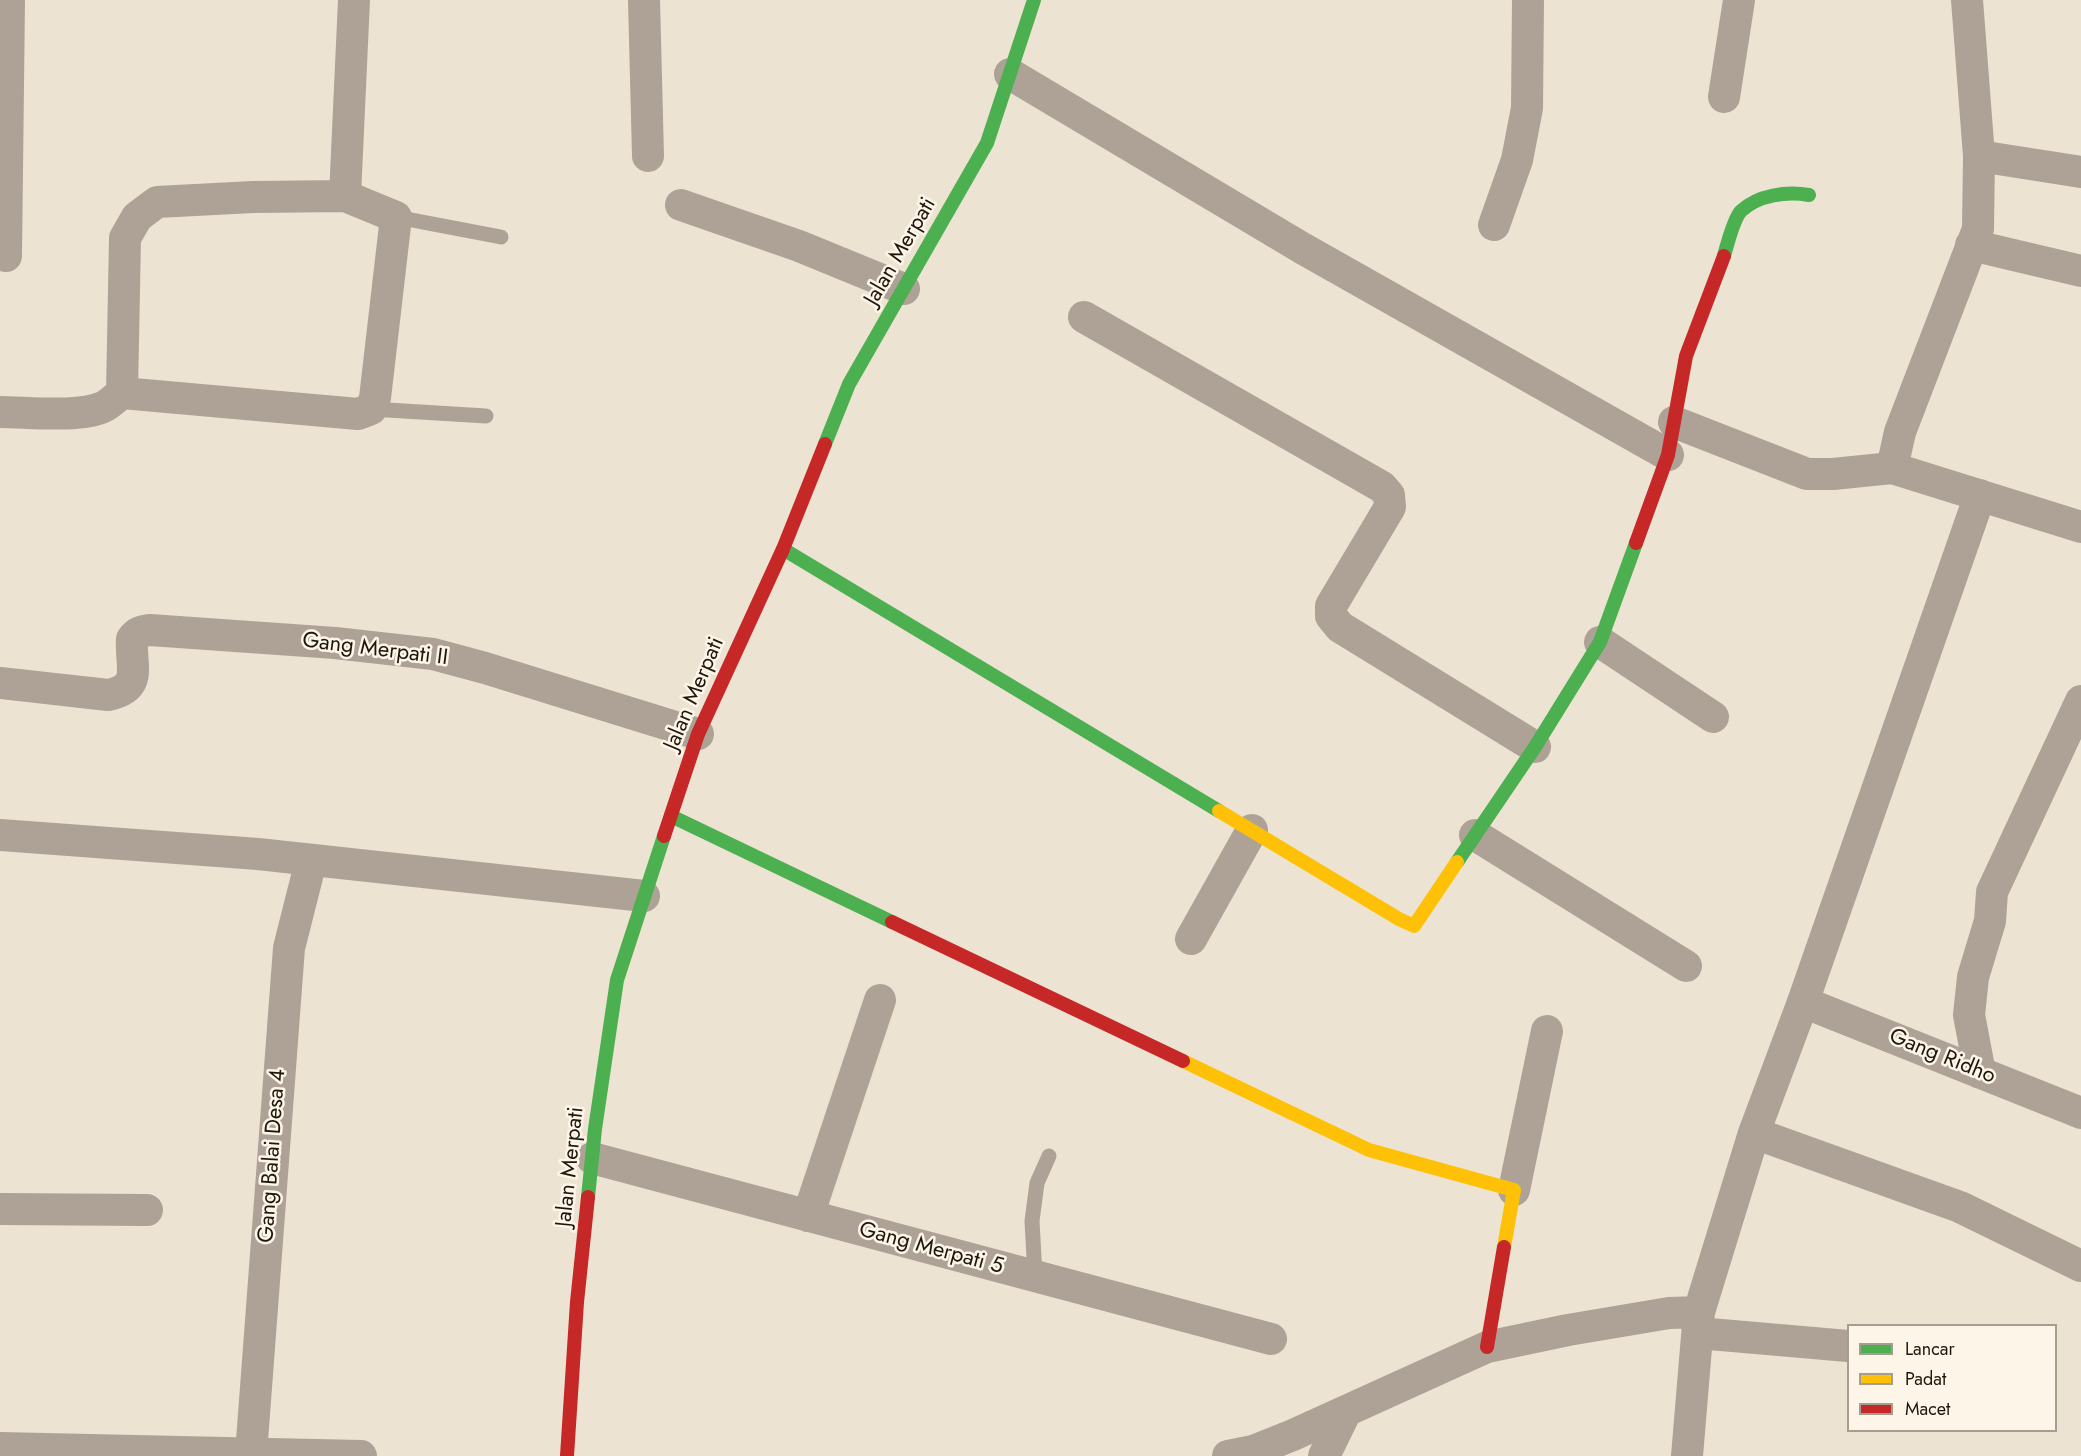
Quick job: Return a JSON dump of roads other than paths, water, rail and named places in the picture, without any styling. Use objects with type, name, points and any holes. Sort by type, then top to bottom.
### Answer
[{"type":"street","points":[[6,256],[9,0]]},
{"type":"street","points":[[345,196],[354,0]]},
{"type":"street","points":[[644,0],[648,156]]},
{"type":"street","name":"Jalan Merpati","points":[[567,1456],[577,1302],[592,1158],[617,980],[698,734],[783,549],[849,384],[987,143],[1034,0]]},
{"type":"street","points":[[1494,225],[1517,160],[1527,108],[1528,0]]},
{"type":"street","points":[[1724,97],[1739,0]]},
{"type":"street","points":[[1892,468],[1900,432],[1978,229],[1979,156],[1967,0]]},
{"type":"street","points":[[1010,74],[1302,248],[1668,454]]},
{"type":"street","points":[[1979,156],[2081,172]]},
{"type":"street","points":[[783,549],[1413,926],[1535,747],[1600,642],[1668,454],[1686,356],[1740,212],[1765,197],[1798,193],[1809,195]]},
{"type":"street","points":[[0,412],[89,411],[103,407],[122,393],[358,414],[371,409],[375,398],[396,217],[345,196],[253,196],[157,202],[137,218],[125,238],[122,393]]},
{"type":"street","points":[[681,206],[799,246],[904,289]]},
{"type":"street","points":[[1971,245],[2081,271]]},
{"type":"street","points":[[1084,317],[1382,487],[1389,495],[1390,507],[1331,606],[1331,616],[1340,627],[1535,747]]},
{"type":"street","points":[[1674,422],[1807,474],[1833,474],[1892,468],[2081,527]]},
{"type":"street","points":[[1687,1456],[1698,1322],[1754,1133],[1803,1002],[1980,495]]},
{"type":"street","name":"Gang Merpati II","points":[[0,683],[108,695],[119,693],[128,688],[132,680],[132,639],[140,631],[335,643],[433,654],[698,734]]},
{"type":"street","points":[[1600,642],[1713,717]]},
{"type":"street","points":[[1980,1072],[1969,1015],[1973,977],[1990,921],[1992,892],[2081,701]]},
{"type":"street","points":[[671,816],[1369,1150],[1514,1190]]},
{"type":"street","points":[[1191,939],[1252,830]]},
{"type":"street","points":[[0,835],[258,854],[644,896]]},
{"type":"street","points":[[1475,835],[1686,966]]},
{"type":"street","name":"Gang Balai Desa 4","points":[[251,1454],[289,948],[311,861]]},
{"type":"street","points":[[808,1216],[880,1000]]},
{"type":"street","name":"Gang Ridho","points":[[1803,1002],[2081,1113]]},
{"type":"street","points":[[1487,1347],[1514,1190],[1547,1031]]},
{"type":"street","points":[[1754,1133],[1960,1207],[2081,1266]]},
{"type":"street","name":"Gang Merpati 5","points":[[592,1158],[1271,1339]]},
{"type":"street","points":[[0,1209],[147,1210]]},
{"type":"street","points":[[1228,1456],[1253,1450],[1345,1413],[1487,1347],[1568,1330],[1669,1313],[1698,1322],[1847,1346]]},
{"type":"street","points":[[1324,1456],[1345,1413]]},
{"type":"street","points":[[0,1448],[138,1453],[361,1456]]},
{"type":"lane","points":[[396,217],[501,237]]},
{"type":"lane","points":[[371,409],[486,416]]},
{"type":"lane","points":[[1035,1276],[1032,1221],[1037,1183],[1049,1156]]}]
